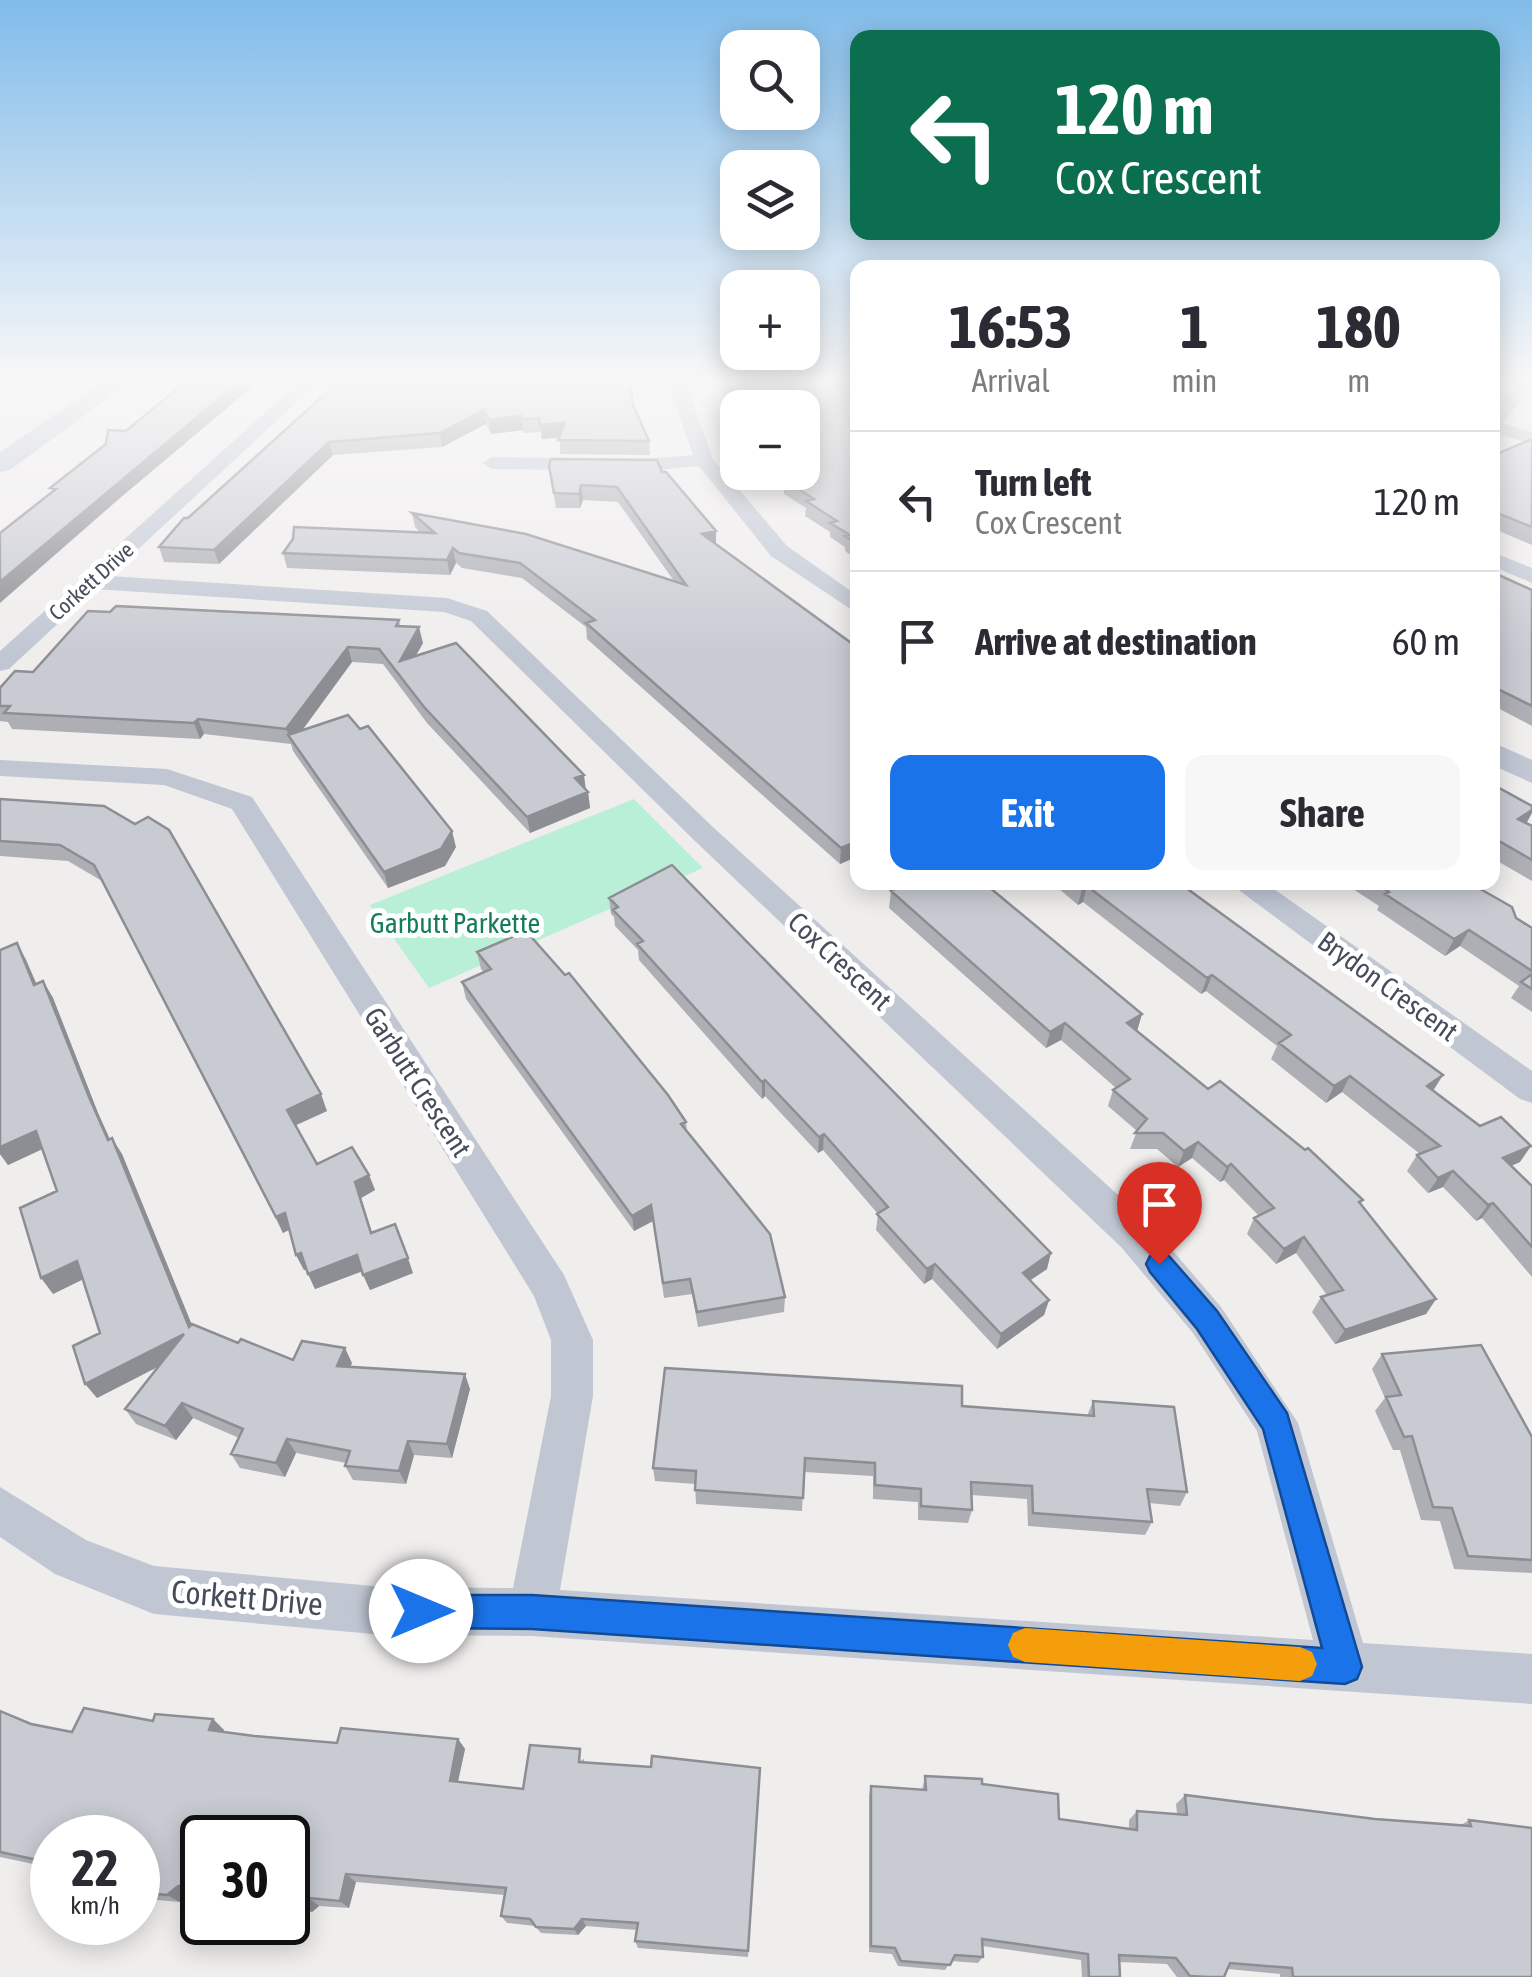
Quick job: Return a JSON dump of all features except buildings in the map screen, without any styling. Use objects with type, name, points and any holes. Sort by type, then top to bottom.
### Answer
[{"type":"street","name":"Corkett Drive","points":[[0,664],[213,470]]},
{"type":"street","points":[[713,470],[779,550],[850,602]]},
{"type":"street","points":[[1500,562],[1532,576]]},
{"type":"street","name":"Cox Crescent","points":[[90,582],[446,604],[479,616],[705,835],[1136,1236],[1207,1320],[1276,1423],[1345,1667]]},
{"type":"street","points":[[1500,756],[1532,773]]},
{"type":"street","name":"Garbutt Crescent","points":[[0,768],[167,777],[242,802],[550,1286],[572,1340],[572,1396],[532,1612]]},
{"type":"street","name":"Brydon Crescent","points":[[1255,890],[1532,1089]]},
{"type":"street","name":"Corkett Drive","points":[[0,1510],[70,1558],[154,1590],[384,1611],[532,1612],[1532,1679]]},
{"type":"green space","name":"Garbutt Parkette","points":[[634,799],[703,868],[429,988],[370,905]]},
{"type":"slow traffic","points":[[1025,1645],[1300,1664]]},
{"type":"route","points":[[421,1611],[532,1612],[1345,1667],[1276,1423],[1207,1320],[1159,1264]]}]
